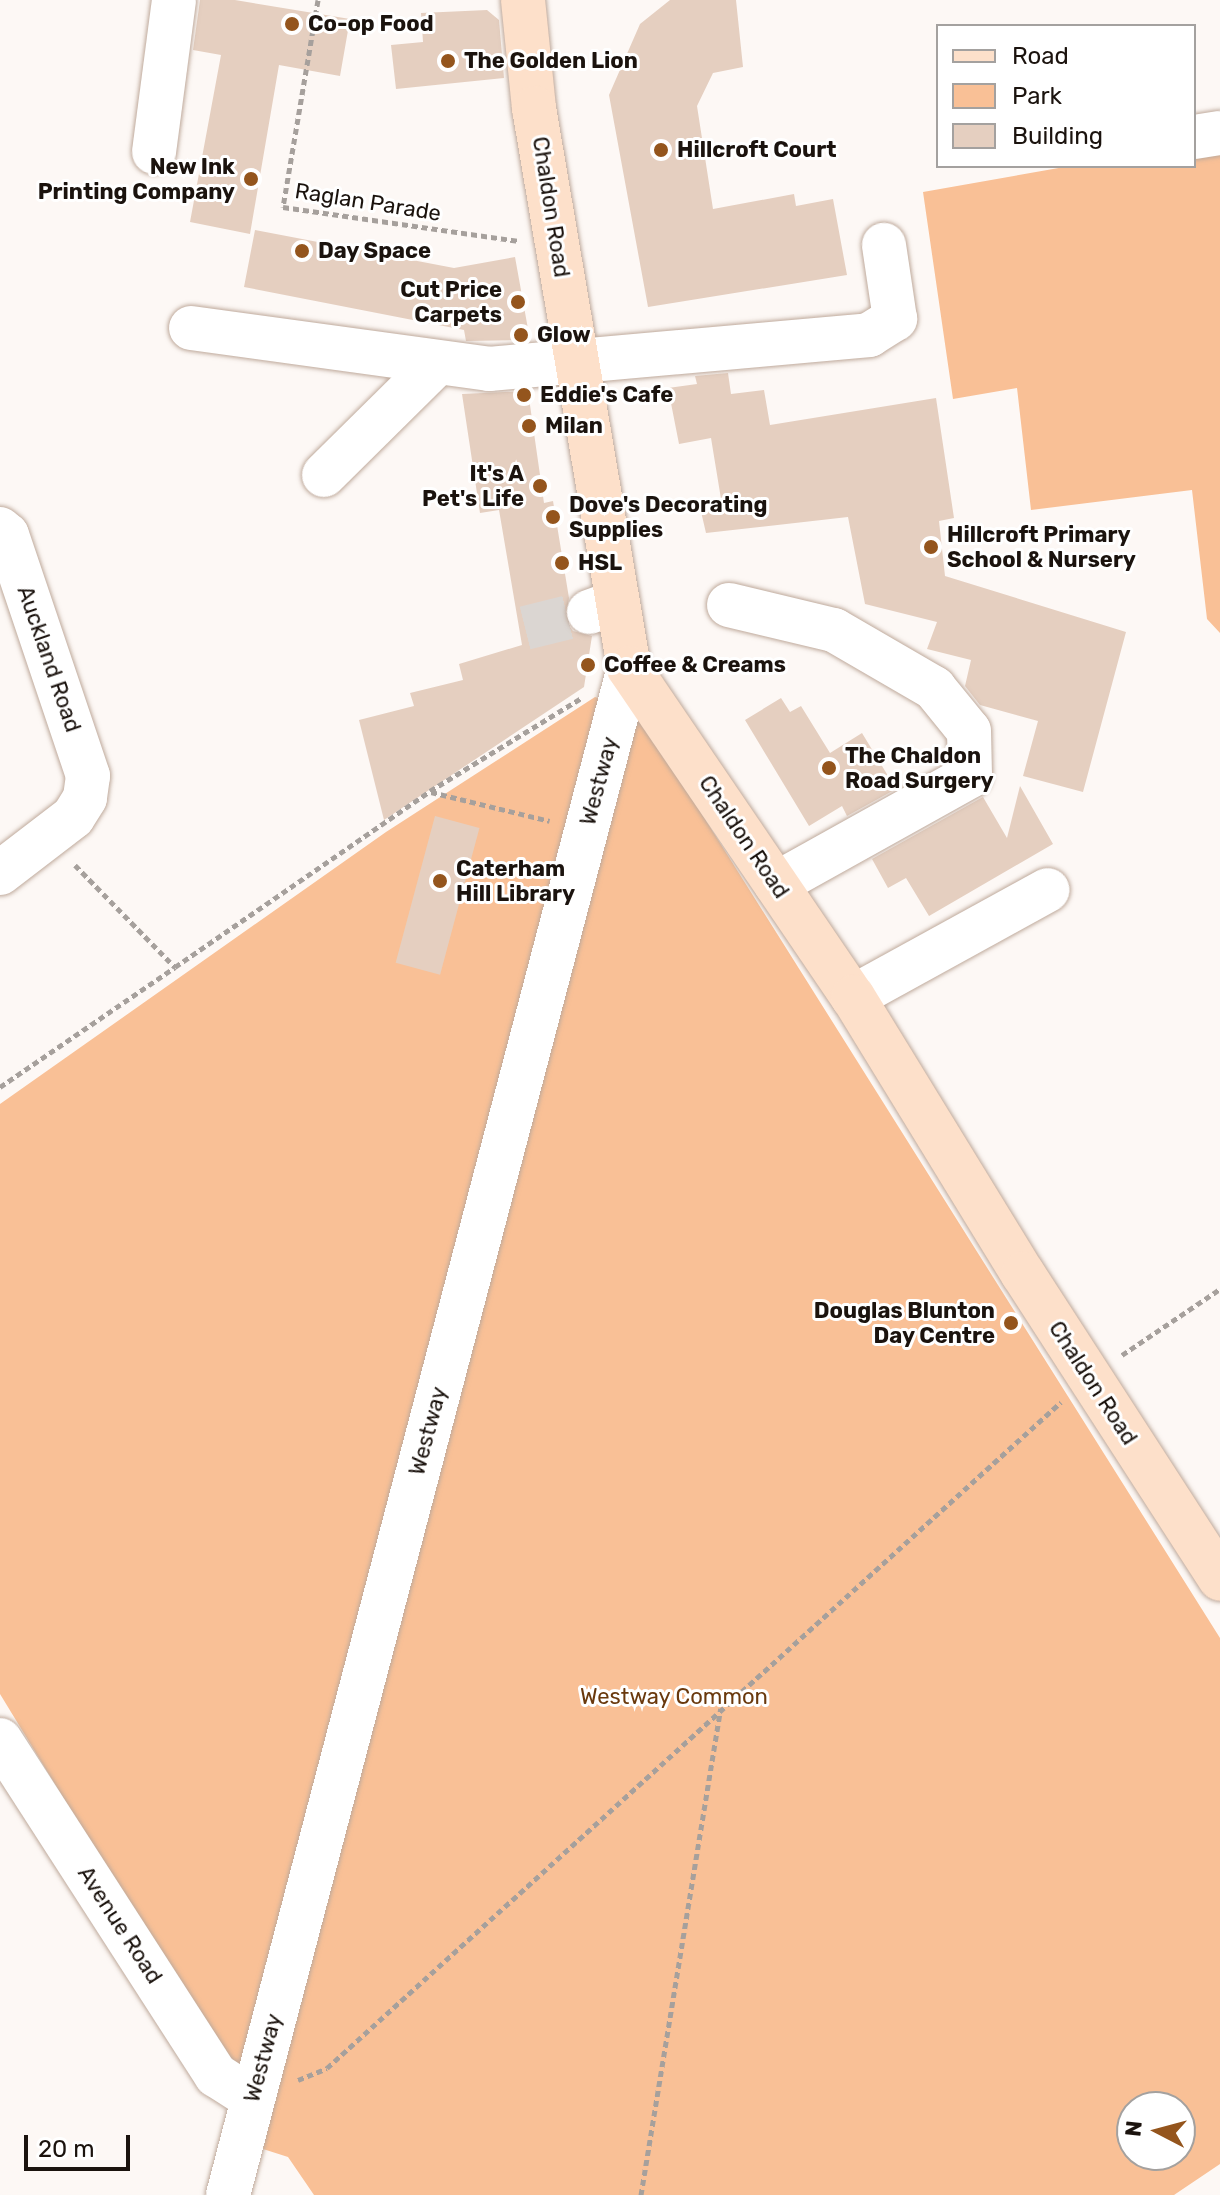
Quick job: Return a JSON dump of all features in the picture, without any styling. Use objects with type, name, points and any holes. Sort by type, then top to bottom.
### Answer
[{"type":"main road","name":"Chaldon Road","points":[[523,0],[534,108],[574,358],[603,607],[629,668],[853,997],[1220,1579]]},
{"type":"street","points":[[154,152],[174,0]]},
{"type":"street","points":[[1196,137],[1220,133]]},
{"type":"street","points":[[191,328],[489,369],[574,358],[869,335],[895,319],[884,245]]},
{"type":"street","points":[[324,475],[436,364]]},
{"type":"street","name":"Auckland Road","points":[[0,529],[7,535],[88,776],[85,798],[73,817],[49,839],[0,873]]},
{"type":"street","points":[[729,605],[834,630],[934,688],[969,731],[970,776],[776,884]]},
{"type":"street","name":"Westway","points":[[228,2195],[629,668]]},
{"type":"street","points":[[853,997],[1048,890]]},
{"type":"street","name":"Avenue Road","points":[[0,1740],[216,2075],[252,2098]]},
{"type":"path","name":"Raglan Parade","points":[[318,0],[283,207],[558,247]]},
{"type":"path","points":[[0,1087],[430,791],[629,668]]},
{"type":"path","points":[[430,791],[586,830]]},
{"type":"path","points":[[49,839],[175,967]]},
{"type":"path","points":[[252,2098],[327,2068],[1090,1376],[1220,1289]]},
{"type":"path","points":[[641,2195],[721,1708]]},
{"type":"green space","points":[[1220,140],[1220,633],[1207,619],[1192,490],[1031,510],[1017,388],[953,399],[923,192],[1059,168],[1196,168],[1196,144]]},
{"type":"green space","name":"Westway Common","points":[[595,697],[637,711],[1220,1638],[1220,2164],[1174,2195],[314,2195],[288,2157],[263,2149],[277,2088],[227,2066],[0,1694],[0,1104],[386,832]]},
{"type":"building","points":[[200,0],[235,0],[350,19],[340,76],[279,65],[250,234],[190,222],[221,55],[193,50]]},
{"type":"building","name":"Hillcroft Court","points":[[670,0],[736,0],[743,67],[713,73],[697,106],[713,209],[794,194],[796,206],[833,199],[847,275],[648,307],[609,95],[640,24]]},
{"type":"building","name":"The Golden Lion","points":[[487,10],[499,20],[504,78],[396,89],[391,45],[423,42],[421,13]]},
{"type":"building","points":[[255,230],[454,268],[515,257],[530,340],[466,341],[464,330],[244,287]]},
{"type":"building","points":[[728,373],[731,394],[764,390],[770,425],[936,398],[954,518],[939,521],[945,576],[1126,632],[1083,792],[1023,776],[1038,721],[980,705],[965,686],[971,660],[927,649],[937,622],[865,604],[848,517],[706,533],[699,503],[721,499],[711,438],[679,444],[668,388],[697,384],[695,376]]},
{"type":"building","points":[[528,391],[544,503],[553,501],[569,598],[565,620],[573,631],[592,636],[584,687],[384,820],[359,720],[414,706],[410,693],[463,680],[459,664],[522,645],[499,510],[480,513],[462,394]]},
{"type":"building","name":"The Chaldon Road Surgery","points":[[781,698],[790,712],[801,706],[830,753],[862,733],[896,789],[847,816],[842,806],[809,826],[745,720]]},
{"type":"building","points":[[1020,786],[1053,844],[929,916],[906,878],[888,888],[872,859],[983,797],[1007,838]]},
{"type":"building","name":"Caterham Hill Library","points":[[435,816],[479,828],[440,975],[396,963]]},
{"type":"tunnel","points":[[525,628],[589,612]]},
{"type":"place","name":"Co-op Food","points":[[292,24]]},
{"type":"place","name":"The Golden Lion","points":[[448,61]]},
{"type":"place","name":"Hillcroft Court","points":[[661,150]]},
{"type":"place","name":"New Ink Printing Company","points":[[251,179]]},
{"type":"place","name":"Day Space","points":[[302,251]]},
{"type":"place","name":"Cut Price Carpets","points":[[518,302]]},
{"type":"place","name":"Glow","points":[[521,335]]},
{"type":"place","name":"Eddie's Cafe","points":[[524,395]]},
{"type":"place","name":"Milan","points":[[529,426]]},
{"type":"place","name":"It's A Pet's Life","points":[[540,486]]},
{"type":"place","name":"Dove's Decorating Supplies","points":[[553,517]]},
{"type":"place","name":"Hillcroft Primary School & Nursery","points":[[931,547]]},
{"type":"place","name":"HSL","points":[[562,563]]},
{"type":"place","name":"Coffee & Creams","points":[[588,665]]},
{"type":"place","name":"The Chaldon Road Surgery","points":[[829,768]]},
{"type":"place","name":"Caterham Hill Library","points":[[440,881]]},
{"type":"place","name":"Douglas Blunton Day Centre","points":[[1011,1323]]}]
